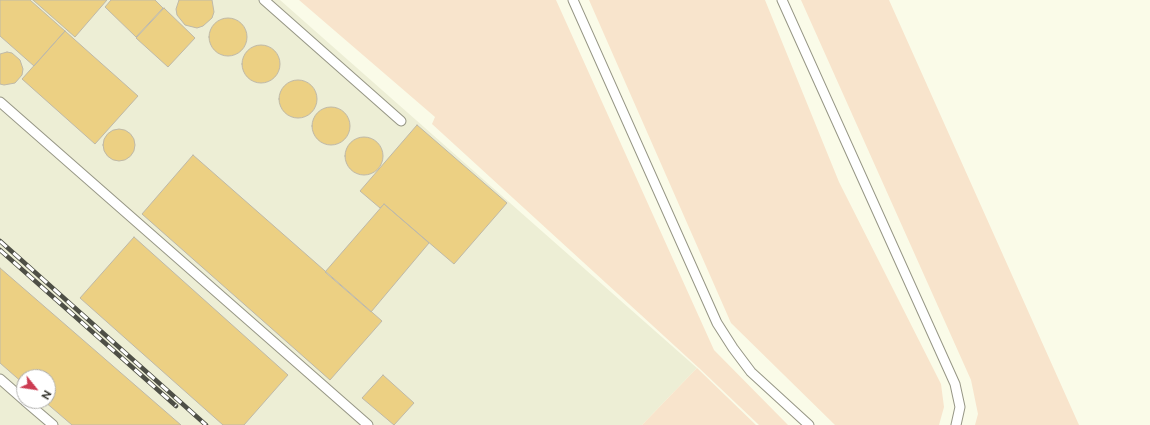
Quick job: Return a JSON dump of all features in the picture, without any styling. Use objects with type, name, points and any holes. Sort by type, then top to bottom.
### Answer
[{"type":"lane","points":[[264,0],[401,121]]},
{"type":"lane","points":[[573,0],[717,323],[751,372],[809,425]]},
{"type":"lane","points":[[782,0],[955,384],[960,407],[956,425]]},
{"type":"lane","points":[[0,102],[368,425]]},
{"type":"lane","points":[[0,379],[16,392]]},
{"type":"lane","points":[[35,409],[53,425]]},
{"type":"shaded area","points":[[0,0],[280,0],[697,368],[642,425],[0,425]]},
{"type":"shaded area","points":[[299,0],[556,0],[714,350],[788,425],[759,425],[699,368],[432,124],[435,117]]},
{"type":"shaded area","points":[[589,0],[765,0],[839,182],[941,384],[944,407],[939,425],[835,425],[731,323]]},
{"type":"shaded area","points":[[801,0],[889,0],[1079,425],[975,425],[978,414],[971,380]]},
{"type":"shaded area","points":[[697,368],[756,425],[642,425]]},
{"type":"building","points":[[0,0],[30,0],[65,31],[34,66],[0,36]]},
{"type":"building","points":[[33,0],[107,0],[75,37]]},
{"type":"building","points":[[111,0],[155,0],[163,8],[136,37],[105,7]]},
{"type":"building","points":[[179,0],[212,0],[214,12],[212,18],[203,26],[197,28],[185,25],[177,15],[176,9]]},
{"type":"building","points":[[164,8],[195,38],[168,67],[136,38]]},
{"type":"building","points":[[228,18],[238,21],[244,27],[247,37],[244,47],[238,53],[228,56],[218,53],[212,47],[209,37],[212,27],[218,21]]},
{"type":"building","points":[[65,31],[138,96],[95,144],[22,79]]},
{"type":"building","points":[[261,45],[271,48],[277,54],[280,64],[277,74],[271,80],[261,83],[251,80],[245,74],[242,64],[245,54],[251,48]]},
{"type":"building","points":[[7,52],[12,53],[20,60],[23,69],[22,75],[15,83],[4,85],[0,84],[0,54]]},
{"type":"building","points":[[294,80],[302,80],[314,89],[317,99],[314,109],[308,115],[302,118],[294,118],[282,109],[279,103],[279,95],[288,83]]},
{"type":"building","points":[[331,107],[341,110],[347,116],[350,126],[347,136],[341,142],[331,145],[321,142],[315,136],[312,126],[315,116],[321,110]]},
{"type":"building","points":[[417,125],[507,203],[454,264],[384,204],[380,208],[360,191]]},
{"type":"building","points":[[116,129],[122,129],[131,133],[135,145],[131,157],[122,161],[116,161],[107,157],[103,148],[103,142],[107,133]]},
{"type":"building","points":[[364,137],[374,140],[380,146],[383,156],[380,166],[374,172],[364,175],[354,172],[348,166],[345,156],[348,146],[354,140]]},
{"type":"building","points":[[193,155],[382,321],[330,380],[142,214]]},
{"type":"building","points":[[384,204],[429,243],[371,312],[325,272]]},
{"type":"building","points":[[134,237],[288,375],[244,425],[223,425],[80,298]]},
{"type":"building","points":[[0,268],[181,425],[72,425],[53,409],[56,409],[56,369],[16,369],[16,377],[0,363]]},
{"type":"building","points":[[383,375],[414,403],[394,425],[362,398]]},
{"type":"railway","points":[[0,241],[206,425]]},
{"type":"railway","points":[[0,250],[176,406]]}]
